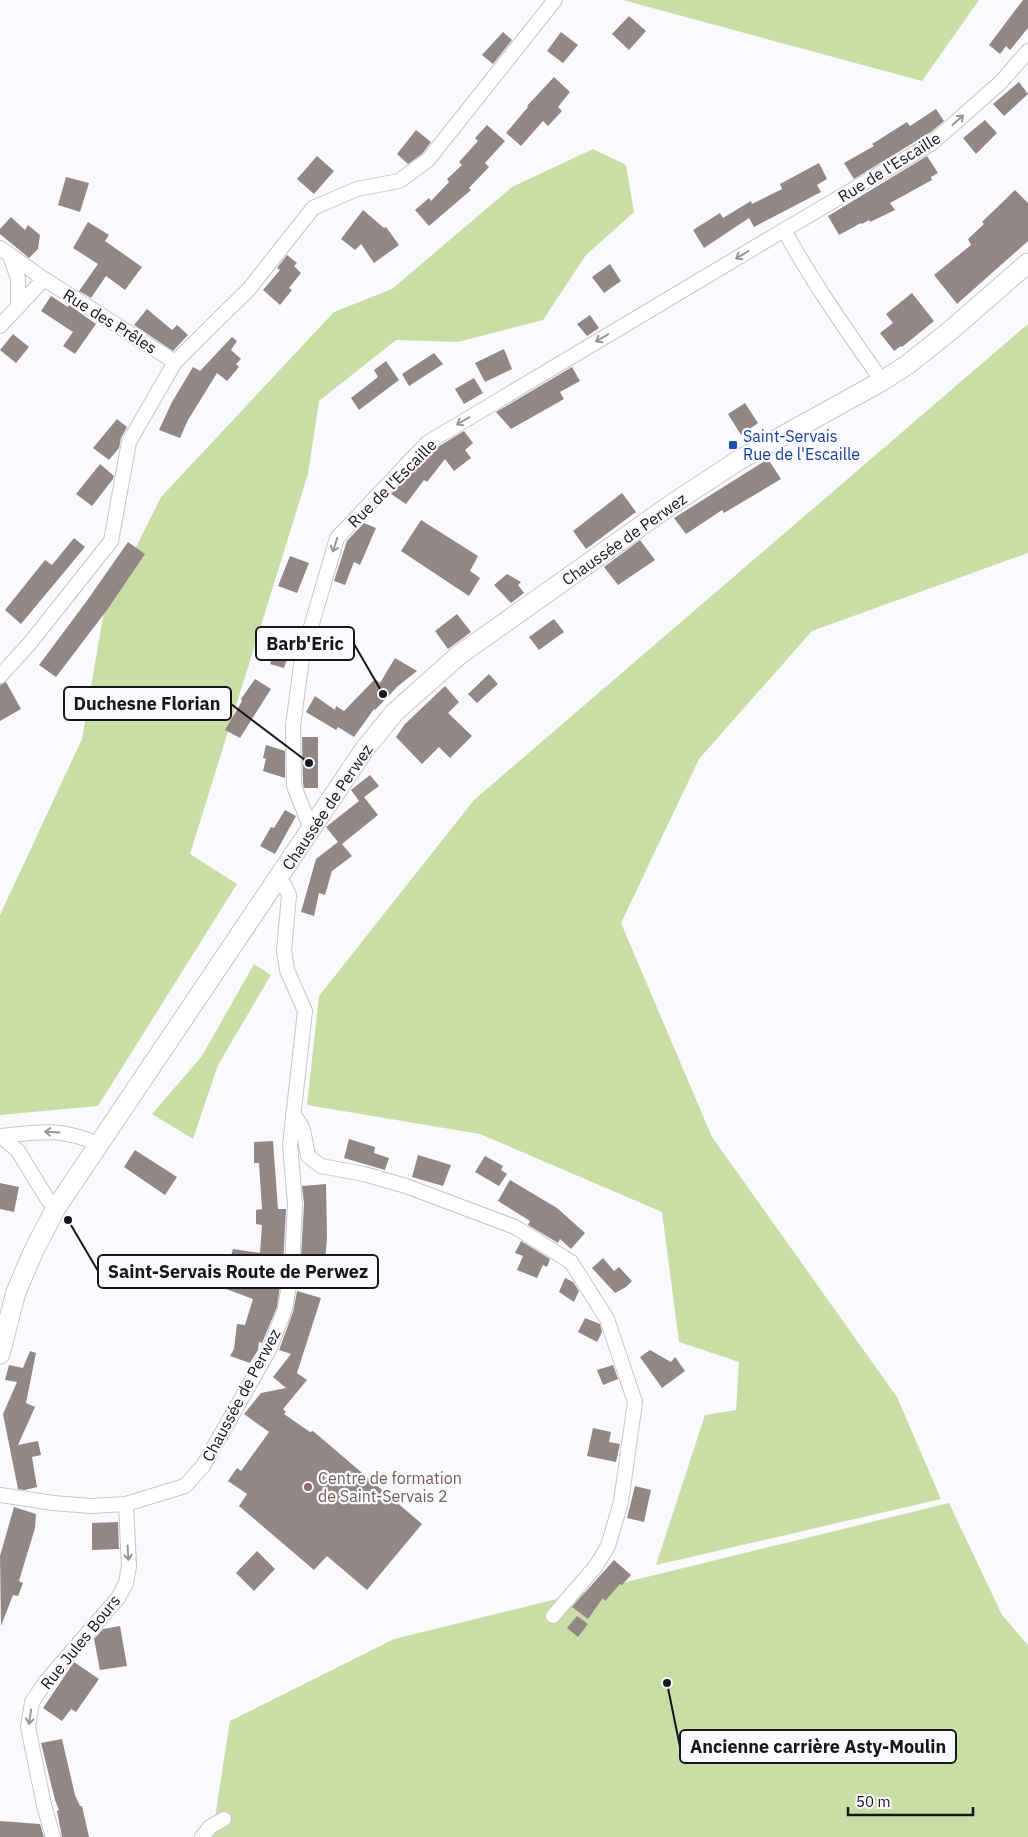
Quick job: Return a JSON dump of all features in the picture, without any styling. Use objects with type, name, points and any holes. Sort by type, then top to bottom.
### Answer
[{"type":"main road","name":"Chaussée de Perwez","points":[[0,1354],[16,1292],[34,1250],[56,1208],[364,750],[394,713],[459,656],[672,504],[739,460],[907,365],[951,330],[1028,263]]},
{"type":"street","points":[[0,676],[30,643],[111,541],[129,442],[176,362],[249,289],[313,208],[357,189],[399,180],[428,160],[555,0]]},
{"type":"street","name":"Rue de l'Escaille","points":[[311,829],[294,786],[293,726],[302,658],[336,538],[427,443],[932,144],[1001,82],[1028,51]]},
{"type":"street","points":[[784,230],[814,282],[882,380]]},
{"type":"street","points":[[5,252],[18,279],[18,307]]},
{"type":"street","name":"Rue des Prêles","points":[[5,252],[44,279],[176,362]]},
{"type":"street","points":[[0,326],[44,279]]},
{"type":"street","name":"Chaussée de Perwez","points":[[0,1495],[90,1506],[126,1504],[185,1486],[203,1466],[217,1444],[269,1350],[285,1309],[292,1267],[295,1203],[290,1145],[305,1011],[287,970],[284,951],[289,895],[285,886],[278,878]]},
{"type":"street","points":[[293,1113],[303,1129],[308,1156],[321,1166],[364,1174],[406,1186],[515,1227],[571,1262],[607,1319],[635,1402],[621,1502],[608,1546],[596,1566],[553,1616]]},
{"type":"street","points":[[1,1136],[50,1131],[78,1136],[98,1144]]},
{"type":"street","points":[[1,1136],[18,1151],[48,1200],[56,1208]]},
{"type":"street","name":"Rue Jules Bours","points":[[53,1837],[44,1805],[28,1727],[32,1702],[47,1680],[118,1598],[126,1583],[129,1566],[126,1504]]},
{"type":"street","points":[[202,1837],[210,1827],[224,1819]]},
{"type":"green space","points":[[623,0],[979,0],[922,81]]},
{"type":"green space","points":[[593,149],[626,165],[634,212],[586,255],[543,320],[458,342],[396,340],[319,401],[308,474],[190,854],[237,884],[98,1106],[0,1115],[0,915],[82,739],[104,611],[161,497],[334,312],[392,289],[512,187]]},
{"type":"green space","points":[[1028,324],[1028,553],[812,631],[699,759],[621,923],[712,1137],[897,1397],[941,1499],[656,1565],[705,1415],[736,1410],[739,1362],[679,1342],[662,1212],[480,1134],[307,1105],[319,996],[474,800]]},
{"type":"green space","points":[[254,964],[271,975],[218,1065],[193,1139],[152,1114],[202,1056]]},
{"type":"green space","points":[[949,1503],[1002,1615],[1028,1645],[1028,1837],[212,1837],[230,1721],[394,1639]]},
{"type":"building","points":[[1023,0],[1028,0],[1028,28],[1010,50],[1006,46],[1000,54],[989,45]]},
{"type":"building","points":[[629,16],[646,31],[629,50],[612,34]]},
{"type":"building","points":[[503,32],[512,40],[493,64],[482,55]]},
{"type":"building","points":[[561,32],[578,45],[563,63],[547,51]]},
{"type":"building","points":[[554,77],[570,92],[558,107],[562,111],[548,126],[543,121],[521,146],[506,133],[527,106]]},
{"type":"building","points":[[1019,82],[1028,94],[1004,116],[993,104]]},
{"type":"building","points":[[936,109],[944,121],[931,132],[854,179],[844,163],[874,146],[872,144],[907,122],[910,126]]},
{"type":"building","points":[[985,120],[997,133],[976,154],[963,138]]},
{"type":"building","points":[[487,125],[505,141],[485,163],[489,167],[469,188],[471,190],[429,226],[415,210],[429,198],[431,201],[449,182],[447,179],[462,165],[459,162],[478,141],[475,138]]},
{"type":"building","points":[[416,130],[431,142],[422,154],[408,164],[397,154]]},
{"type":"building","points":[[317,156],[334,171],[314,194],[297,179]]},
{"type":"building","points":[[927,156],[938,173],[931,177],[932,180],[890,203],[895,210],[870,222],[869,220],[861,223],[839,235],[828,216]]},
{"type":"building","points":[[819,163],[827,179],[817,185],[821,192],[754,227],[749,218],[704,248],[693,230],[720,213],[723,218],[751,201],[752,204],[782,189],[780,184]]},
{"type":"building","points":[[66,177],[89,183],[80,212],[58,205]]},
{"type":"building","points":[[1015,190],[1028,203],[1028,241],[957,304],[934,275],[971,245],[968,239],[984,224],[982,222]]},
{"type":"building","points":[[363,210],[384,228],[386,227],[399,245],[374,263],[361,244],[355,250],[341,239]]},
{"type":"building","points":[[11,217],[25,230],[28,225],[40,235],[38,249],[29,258],[0,234],[0,229]]},
{"type":"building","points":[[88,222],[109,235],[105,241],[142,267],[125,290],[106,276],[91,298],[79,291],[98,264],[73,248]]},
{"type":"building","points":[[287,255],[297,263],[294,266],[301,273],[289,288],[292,290],[280,305],[263,290],[280,270],[277,268]]},
{"type":"building","points":[[610,264],[621,281],[604,293],[592,277]]},
{"type":"building","points":[[912,293],[934,321],[902,347],[894,351],[880,333],[893,323],[886,314]]},
{"type":"building","points":[[51,296],[68,307],[69,305],[96,324],[75,354],[63,346],[73,332],[41,311]]},
{"type":"building","points":[[147,309],[172,330],[177,325],[188,335],[173,351],[134,325]]},
{"type":"building","points":[[590,315],[599,328],[587,336],[577,324]]},
{"type":"building","points":[[13,334],[29,347],[16,363],[0,350]]},
{"type":"building","points":[[232,337],[237,341],[231,350],[241,359],[236,364],[239,367],[227,381],[217,373],[188,420],[180,438],[159,430],[172,402],[193,367],[200,371]]},
{"type":"building","points":[[504,349],[512,369],[485,382],[475,363]]},
{"type":"building","points":[[434,353],[443,364],[409,386],[402,374]]},
{"type":"building","points":[[386,361],[399,380],[359,410],[351,398],[378,377],[374,370]]},
{"type":"building","points":[[572,367],[580,381],[560,392],[564,399],[511,429],[496,412]]},
{"type":"building","points":[[474,378],[483,393],[464,404],[455,389]]},
{"type":"building","points":[[745,403],[758,423],[741,435],[728,414]]},
{"type":"building","points":[[117,419],[127,427],[121,438],[119,448],[109,460],[93,448]]},
{"type":"building","points":[[464,431],[473,443],[465,450],[471,458],[454,471],[445,459],[427,482],[424,480],[406,504],[391,494],[433,450]]},
{"type":"building","points":[[768,459],[781,479],[724,513],[722,510],[686,534],[674,518]]},
{"type":"building","points":[[100,464],[114,476],[92,506],[76,494]]},
{"type":"building","points":[[622,493],[636,512],[586,549],[573,531]]},
{"type":"building","points":[[421,520],[478,556],[470,571],[480,578],[469,596],[401,551]]},
{"type":"building","points":[[364,523],[376,528],[360,565],[354,562],[345,585],[334,581],[347,541]]},
{"type":"building","points":[[74,538],[85,547],[21,624],[5,610],[45,560],[52,565]]},
{"type":"building","points":[[640,540],[655,560],[618,585],[604,567]]},
{"type":"building","points":[[128,542],[145,554],[107,610],[56,677],[39,665]]},
{"type":"building","points":[[290,556],[309,563],[297,593],[278,586]]},
{"type":"building","points":[[507,574],[521,582],[518,585],[524,593],[511,603],[494,585]]},
{"type":"building","points":[[457,614],[471,632],[448,649],[435,631]]},
{"type":"building","points":[[554,619],[564,632],[539,650],[529,637]]},
{"type":"building","points":[[280,633],[294,638],[284,668],[270,664]]},
{"type":"building","points":[[395,658],[417,671],[374,709],[354,737],[338,727],[336,730],[306,712],[315,696],[335,710],[336,706],[344,711],[375,679],[380,683]]},
{"type":"building","points":[[489,674],[498,684],[477,703],[468,694]]},
{"type":"building","points":[[255,679],[271,689],[240,738],[225,730],[242,701],[241,699]]},
{"type":"building","points":[[6,682],[21,709],[0,721],[0,685]]},
{"type":"building","points":[[445,686],[459,702],[448,713],[472,736],[450,758],[439,747],[422,764],[396,737],[405,724]]},
{"type":"building","points":[[302,737],[318,737],[318,788],[304,788]]},
{"type":"building","points":[[266,745],[285,751],[285,778],[263,771],[266,759],[263,758]]},
{"type":"building","points":[[370,775],[379,786],[364,797],[378,815],[342,844],[352,856],[332,871],[325,895],[319,893],[314,916],[301,912],[316,859],[338,842],[326,827],[359,801],[351,790]]},
{"type":"building","points":[[285,810],[296,816],[275,854],[260,846],[271,827],[274,828]]},
{"type":"building","points":[[349,1139],[375,1147],[374,1153],[389,1158],[385,1170],[344,1158]]},
{"type":"building","points":[[273,1141],[278,1209],[286,1209],[283,1266],[282,1274],[249,1273],[248,1276],[280,1286],[277,1307],[262,1343],[259,1342],[258,1350],[250,1363],[230,1356],[234,1349],[237,1324],[245,1325],[253,1299],[221,1287],[233,1249],[260,1253],[262,1225],[256,1224],[256,1210],[262,1209],[259,1163],[254,1163],[254,1142]]},
{"type":"building","points":[[135,1150],[177,1177],[165,1195],[124,1167]]},
{"type":"building","points":[[418,1155],[451,1165],[443,1186],[412,1177]]},
{"type":"building","points":[[485,1156],[503,1166],[501,1170],[507,1174],[499,1186],[475,1172]]},
{"type":"building","points":[[510,1180],[557,1208],[585,1233],[571,1249],[560,1239],[558,1243],[528,1225],[530,1221],[498,1201]]},
{"type":"building","points":[[0,1183],[19,1187],[14,1212],[0,1209]]},
{"type":"building","points":[[326,1184],[327,1237],[324,1276],[300,1275],[304,1203],[302,1186]]},
{"type":"building","points":[[521,1241],[550,1259],[547,1267],[543,1265],[537,1278],[517,1270],[523,1256],[515,1253]]},
{"type":"building","points":[[603,1258],[614,1271],[619,1267],[632,1281],[626,1287],[615,1293],[592,1268]]},
{"type":"building","points":[[565,1278],[573,1282],[579,1291],[574,1302],[559,1292]]},
{"type":"building","name":"Centre de formation de Saint-Servais 2","points":[[297,1291],[321,1298],[297,1373],[307,1380],[283,1409],[286,1412],[284,1414],[310,1432],[313,1431],[422,1524],[367,1590],[327,1556],[314,1570],[239,1506],[247,1494],[228,1481],[237,1468],[241,1471],[269,1432],[244,1414],[261,1393],[286,1388],[273,1377],[291,1354],[279,1350],[293,1312]]},
{"type":"building","points":[[585,1318],[600,1324],[602,1332],[597,1342],[578,1332]]},
{"type":"building","points":[[650,1350],[671,1362],[675,1357],[685,1371],[662,1388],[640,1357]]},
{"type":"building","points":[[30,1351],[36,1353],[26,1403],[35,1407],[18,1445],[38,1441],[41,1455],[32,1457],[37,1487],[25,1490],[18,1489],[3,1414],[17,1382],[5,1380],[9,1365],[23,1368]]},
{"type":"building","points":[[613,1365],[618,1379],[603,1385],[597,1370]]},
{"type":"building","points":[[593,1428],[611,1432],[609,1442],[620,1444],[616,1462],[587,1456]]},
{"type":"building","points":[[635,1486],[651,1490],[644,1522],[627,1518]]},
{"type":"building","points":[[14,1507],[36,1514],[35,1528],[19,1581],[23,1583],[18,1596],[13,1595],[1,1626],[0,1556]]},
{"type":"building","points":[[118,1522],[119,1549],[92,1550],[92,1523]]},
{"type":"building","points":[[257,1551],[275,1569],[254,1591],[236,1573]]},
{"type":"building","points":[[614,1560],[631,1575],[605,1601],[603,1598],[588,1619],[572,1607]]},
{"type":"building","points":[[577,1616],[588,1624],[578,1637],[567,1628]]},
{"type":"building","points":[[120,1626],[127,1666],[100,1670],[94,1639],[103,1629]]},
{"type":"building","points":[[74,1662],[99,1679],[76,1712],[71,1709],[62,1721],[43,1708]]},
{"type":"building","points":[[62,1739],[75,1795],[80,1806],[82,1806],[89,1837],[62,1837],[57,1811],[59,1810],[41,1743]]},
{"type":"building","points":[[0,1821],[40,1824],[44,1837],[0,1837]]},
{"type":"place","name":"Saint-Servais Rue de l'Escaille","points":[[733,445]]},
{"type":"place","name":"Barb'Eric","points":[[383,694]]},
{"type":"place","name":"Duchesne Florian","points":[[309,763]]},
{"type":"place","name":"Saint-Servais Route de Perwez","points":[[68,1220]]},
{"type":"place","name":"Centre de formation de Saint-Servais 2","points":[[308,1487]]},
{"type":"place","name":"Ancienne carrière Asty-Moulin","points":[[667,1683]]}]
